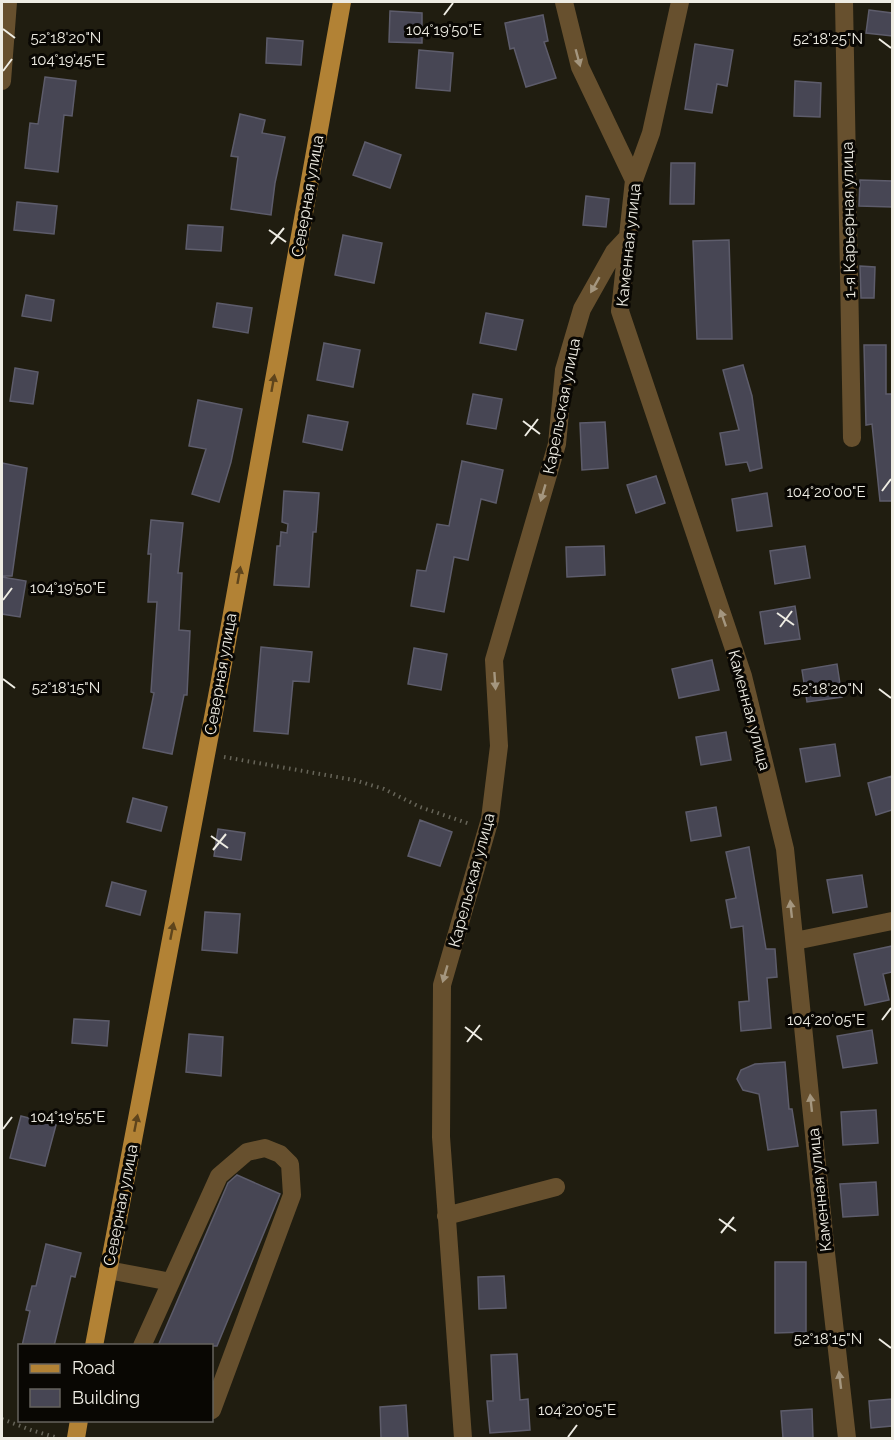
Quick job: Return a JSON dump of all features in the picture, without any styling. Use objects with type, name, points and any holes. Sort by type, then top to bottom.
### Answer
[{"type":"main road","name":"Северная улица","points":[[94,1344],[206,753],[342,2]]},
{"type":"main road","points":[[76,1438],[80,1422]]},
{"type":"street","points":[[2,81],[8,2]]},
{"type":"street","points":[[564,2],[580,67],[634,180]]},
{"type":"street","name":"Каменная улица","points":[[680,2],[651,133],[634,180],[620,310],[743,676],[785,849],[847,1438]]},
{"type":"street","name":"1-я Карьерная улица","points":[[844,2],[852,438]]},
{"type":"street","name":"Карельская улица","points":[[463,1438],[441,1137],[442,985],[487,829],[499,746],[494,660],[556,444],[564,370],[582,309],[614,252],[628,237]]},
{"type":"street","points":[[795,941],[892,921]]},
{"type":"street","points":[[143,1344],[219,1176],[247,1152],[265,1148],[280,1154],[290,1164],[292,1195],[213,1406]]},
{"type":"street","points":[[446,1216],[556,1187]]},
{"type":"street","points":[[108,1270],[171,1282]]},
{"type":"path","points":[[206,753],[354,780],[384,789],[420,807],[452,819],[487,829]]},
{"type":"path","points":[[2,1419],[62,1438]]},
{"type":"building","points":[[869,10],[892,13],[892,36],[866,33]]},
{"type":"building","points":[[390,11],[422,13],[422,43],[389,42]]},
{"type":"building","points":[[543,15],[548,41],[544,42],[556,78],[526,87],[514,48],[510,49],[505,23]]},
{"type":"building","points":[[267,38],[303,41],[301,65],[266,63]]},
{"type":"building","points":[[695,44],[733,50],[727,86],[717,84],[712,113],[685,109]]},
{"type":"building","points":[[419,50],[453,53],[450,91],[416,88]]},
{"type":"building","points":[[45,77],[76,81],[72,116],[64,115],[58,172],[25,168],[30,123],[38,124]]},
{"type":"building","points":[[795,81],[821,83],[820,117],[794,116]]},
{"type":"building","points":[[240,114],[265,120],[262,133],[285,137],[271,215],[231,209],[238,157],[231,156]]},
{"type":"building","points":[[365,142],[401,155],[390,188],[353,175]]},
{"type":"building","points":[[671,163],[695,163],[694,204],[670,204]]},
{"type":"building","points":[[860,180],[892,181],[892,207],[859,206]]},
{"type":"building","points":[[586,196],[609,199],[606,227],[583,225]]},
{"type":"building","points":[[17,202],[57,206],[54,234],[14,230]]},
{"type":"building","points":[[188,225],[223,227],[221,251],[186,249]]},
{"type":"building","points":[[343,235],[382,243],[374,283],[335,275]]},
{"type":"building","points":[[729,240],[732,339],[697,339],[693,241]]},
{"type":"building","points":[[860,266],[875,267],[874,298],[861,298]]},
{"type":"building","points":[[26,295],[54,300],[51,321],[22,316]]},
{"type":"building","points":[[217,303],[252,308],[248,333],[213,327]]},
{"type":"building","points":[[486,313],[523,320],[516,350],[480,343]]},
{"type":"building","points":[[324,343],[360,350],[353,387],[317,380]]},
{"type":"building","points":[[864,345],[886,345],[886,394],[892,394],[892,501],[880,501],[872,424],[866,425]]},
{"type":"building","points":[[743,365],[752,396],[762,468],[750,471],[747,462],[726,465],[720,433],[739,430],[723,370]]},
{"type":"building","points":[[15,368],[38,372],[33,404],[10,401]]},
{"type":"building","points":[[473,394],[502,399],[496,429],[467,424]]},
{"type":"building","points":[[198,400],[242,409],[231,462],[219,502],[192,494],[206,449],[189,446]]},
{"type":"building","points":[[308,415],[348,422],[342,450],[303,442]]},
{"type":"building","points":[[605,422],[608,468],[582,470],[580,423]]},
{"type":"building","points":[[462,461],[503,470],[496,503],[481,499],[468,560],[454,557],[444,612],[411,606],[417,570],[426,571],[437,524],[449,526]]},
{"type":"building","points":[[2,463],[27,468],[12,576],[2,576]]},
{"type":"building","points":[[656,476],[665,503],[636,513],[627,485]]},
{"type":"building","points":[[284,491],[319,493],[316,532],[313,532],[309,587],[274,585],[277,546],[280,546],[281,532],[287,533],[288,524],[282,522]]},
{"type":"building","points":[[767,493],[772,526],[737,531],[732,499]]},
{"type":"building","points":[[151,520],[183,523],[178,573],[182,573],[179,630],[190,631],[187,695],[184,695],[172,754],[143,748],[154,693],[151,692],[157,602],[148,602]]},
{"type":"building","points":[[604,546],[605,575],[567,577],[566,547]]},
{"type":"building","points":[[805,546],[810,578],[775,584],[770,551]]},
{"type":"building","points":[[2,577],[26,581],[20,617],[2,614]]},
{"type":"building","points":[[795,606],[800,639],[765,644],[760,612]]},
{"type":"building","points":[[261,647],[312,652],[309,682],[293,681],[288,734],[254,731]]},
{"type":"building","points":[[414,648],[447,654],[441,690],[408,684]]},
{"type":"building","points":[[712,660],[719,690],[679,698],[672,669]]},
{"type":"building","points":[[837,664],[842,697],[807,702],[802,670]]},
{"type":"building","points":[[726,732],[731,760],[701,765],[696,737]]},
{"type":"building","points":[[835,744],[840,776],[806,782],[800,749]]},
{"type":"building","points":[[892,776],[892,810],[876,815],[868,783]]},
{"type":"building","points":[[133,798],[167,807],[161,831],[127,822]]},
{"type":"building","points":[[716,807],[721,836],[691,841],[686,812]]},
{"type":"building","points":[[420,820],[452,832],[440,866],[408,856]]},
{"type":"building","points":[[218,829],[245,833],[241,860],[214,856]]},
{"type":"building","points":[[749,847],[766,949],[775,949],[777,977],[767,978],[771,1028],[741,1031],[739,1002],[749,1001],[743,926],[731,928],[726,900],[736,898],[726,852]]},
{"type":"building","points":[[862,875],[867,907],[833,913],[827,880]]},
{"type":"building","points":[[112,882],[146,891],[140,915],[106,906]]},
{"type":"building","points":[[205,912],[240,914],[237,953],[202,950]]},
{"type":"building","points":[[892,946],[892,972],[883,974],[889,1000],[865,1005],[854,954]]},
{"type":"building","points":[[74,1019],[109,1021],[107,1046],[72,1043]]},
{"type":"building","points":[[872,1030],[877,1063],[843,1068],[837,1036]]},
{"type":"building","points":[[189,1034],[223,1037],[221,1076],[186,1072]]},
{"type":"building","points":[[785,1062],[789,1109],[792,1109],[798,1146],[768,1150],[759,1094],[743,1090],[737,1079],[741,1070],[755,1064]]},
{"type":"building","points":[[876,1110],[878,1143],[843,1145],[841,1112]]},
{"type":"building","points":[[21,1116],[56,1125],[45,1166],[10,1158]]},
{"type":"building","points":[[237,1175],[280,1194],[217,1346],[213,1344],[159,1344],[228,1183]]},
{"type":"building","points":[[876,1182],[878,1215],[843,1217],[840,1184]]},
{"type":"building","points":[[46,1244],[81,1253],[75,1277],[71,1276],[54,1344],[22,1344],[30,1311],[26,1310],[32,1286],[36,1286]]},
{"type":"building","points":[[775,1262],[806,1262],[806,1332],[775,1333]]},
{"type":"building","points":[[504,1276],[506,1308],[479,1309],[478,1277]]},
{"type":"building","points":[[517,1354],[520,1400],[528,1399],[530,1430],[490,1433],[487,1401],[493,1401],[491,1355]]},
{"type":"building","points":[[892,1399],[892,1426],[871,1428],[869,1401]]},
{"type":"building","points":[[406,1405],[408,1438],[381,1438],[380,1407]]},
{"type":"building","points":[[812,1409],[813,1438],[783,1438],[781,1411]]}]
